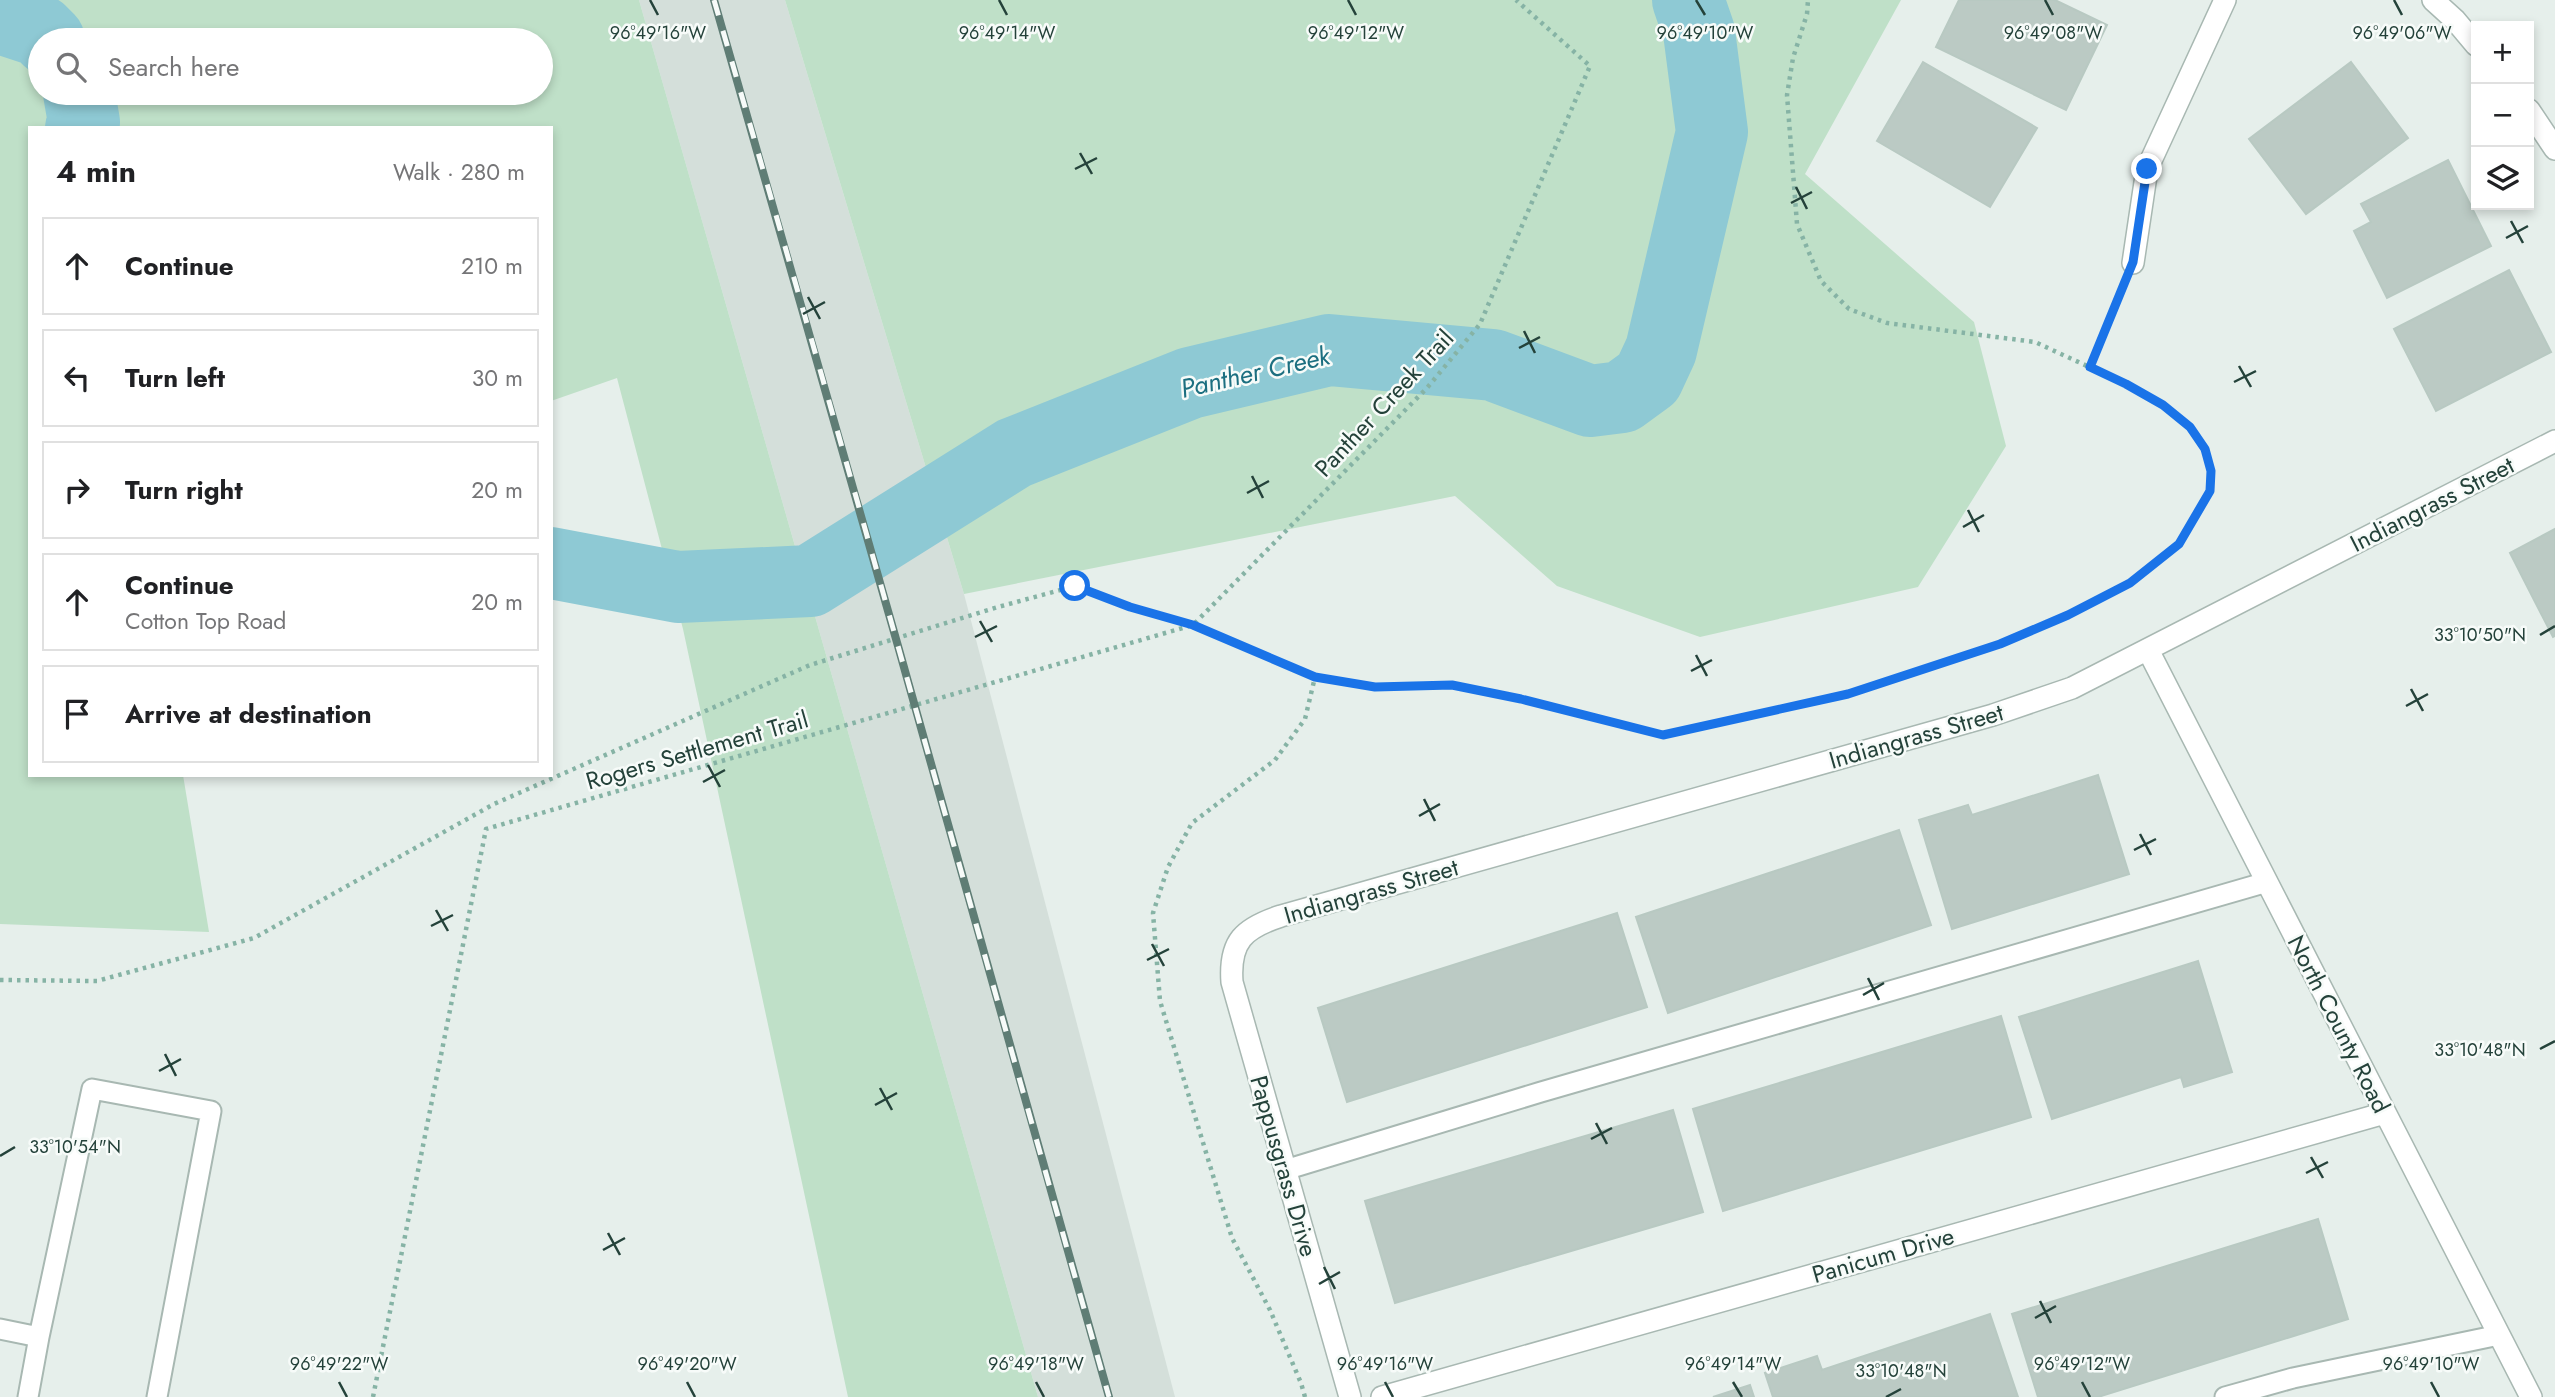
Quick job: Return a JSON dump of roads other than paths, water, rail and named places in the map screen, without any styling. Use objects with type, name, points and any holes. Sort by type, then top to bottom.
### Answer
[{"type":"street","points":[[2133,262],[2147,169],[2225,0]]},
{"type":"street","points":[[2433,0],[2471,39]]},
{"type":"street","points":[[2534,118],[2555,149]]},
{"type":"street","name":"Indiangrass Street","points":[[1241,936],[1266,920],[1281,915],[1993,715],[2072,688],[2555,441]]},
{"type":"street","name":"North County Road","points":[[2148,650],[2530,1397]]},
{"type":"street","name":"Pappusgrass Drive","points":[[1241,936],[1232,958],[1232,982],[1350,1397]]},
{"type":"street","name":"Panicum Drive","points":[[1382,1397],[2385,1113]]},
{"type":"lane","points":[[1285,1170],[1541,1091],[2267,882]]},
{"type":"lane","points":[[28,1397],[92,1089],[211,1111],[157,1397]]},
{"type":"lane","points":[[0,1329],[39,1337]]},
{"type":"lane","points":[[2225,1397],[2293,1378],[2499,1335]]},
{"type":"waterway","name":"Panther Creek","points":[[553,563],[678,587],[810,581],[1014,453],[1190,383],[1329,350],[1493,365],[1590,401],[1622,397],[1648,378],[1661,350],[1712,132],[1699,32],[1688,0]]},
{"type":"waterway","name":"Panther Creek","points":[[0,18],[31,28]]},
{"type":"waterway","name":"Panther Creek","points":[[81,105],[84,122],[82,126]]},
{"type":"railway","points":[[714,0],[1109,1397]]}]
